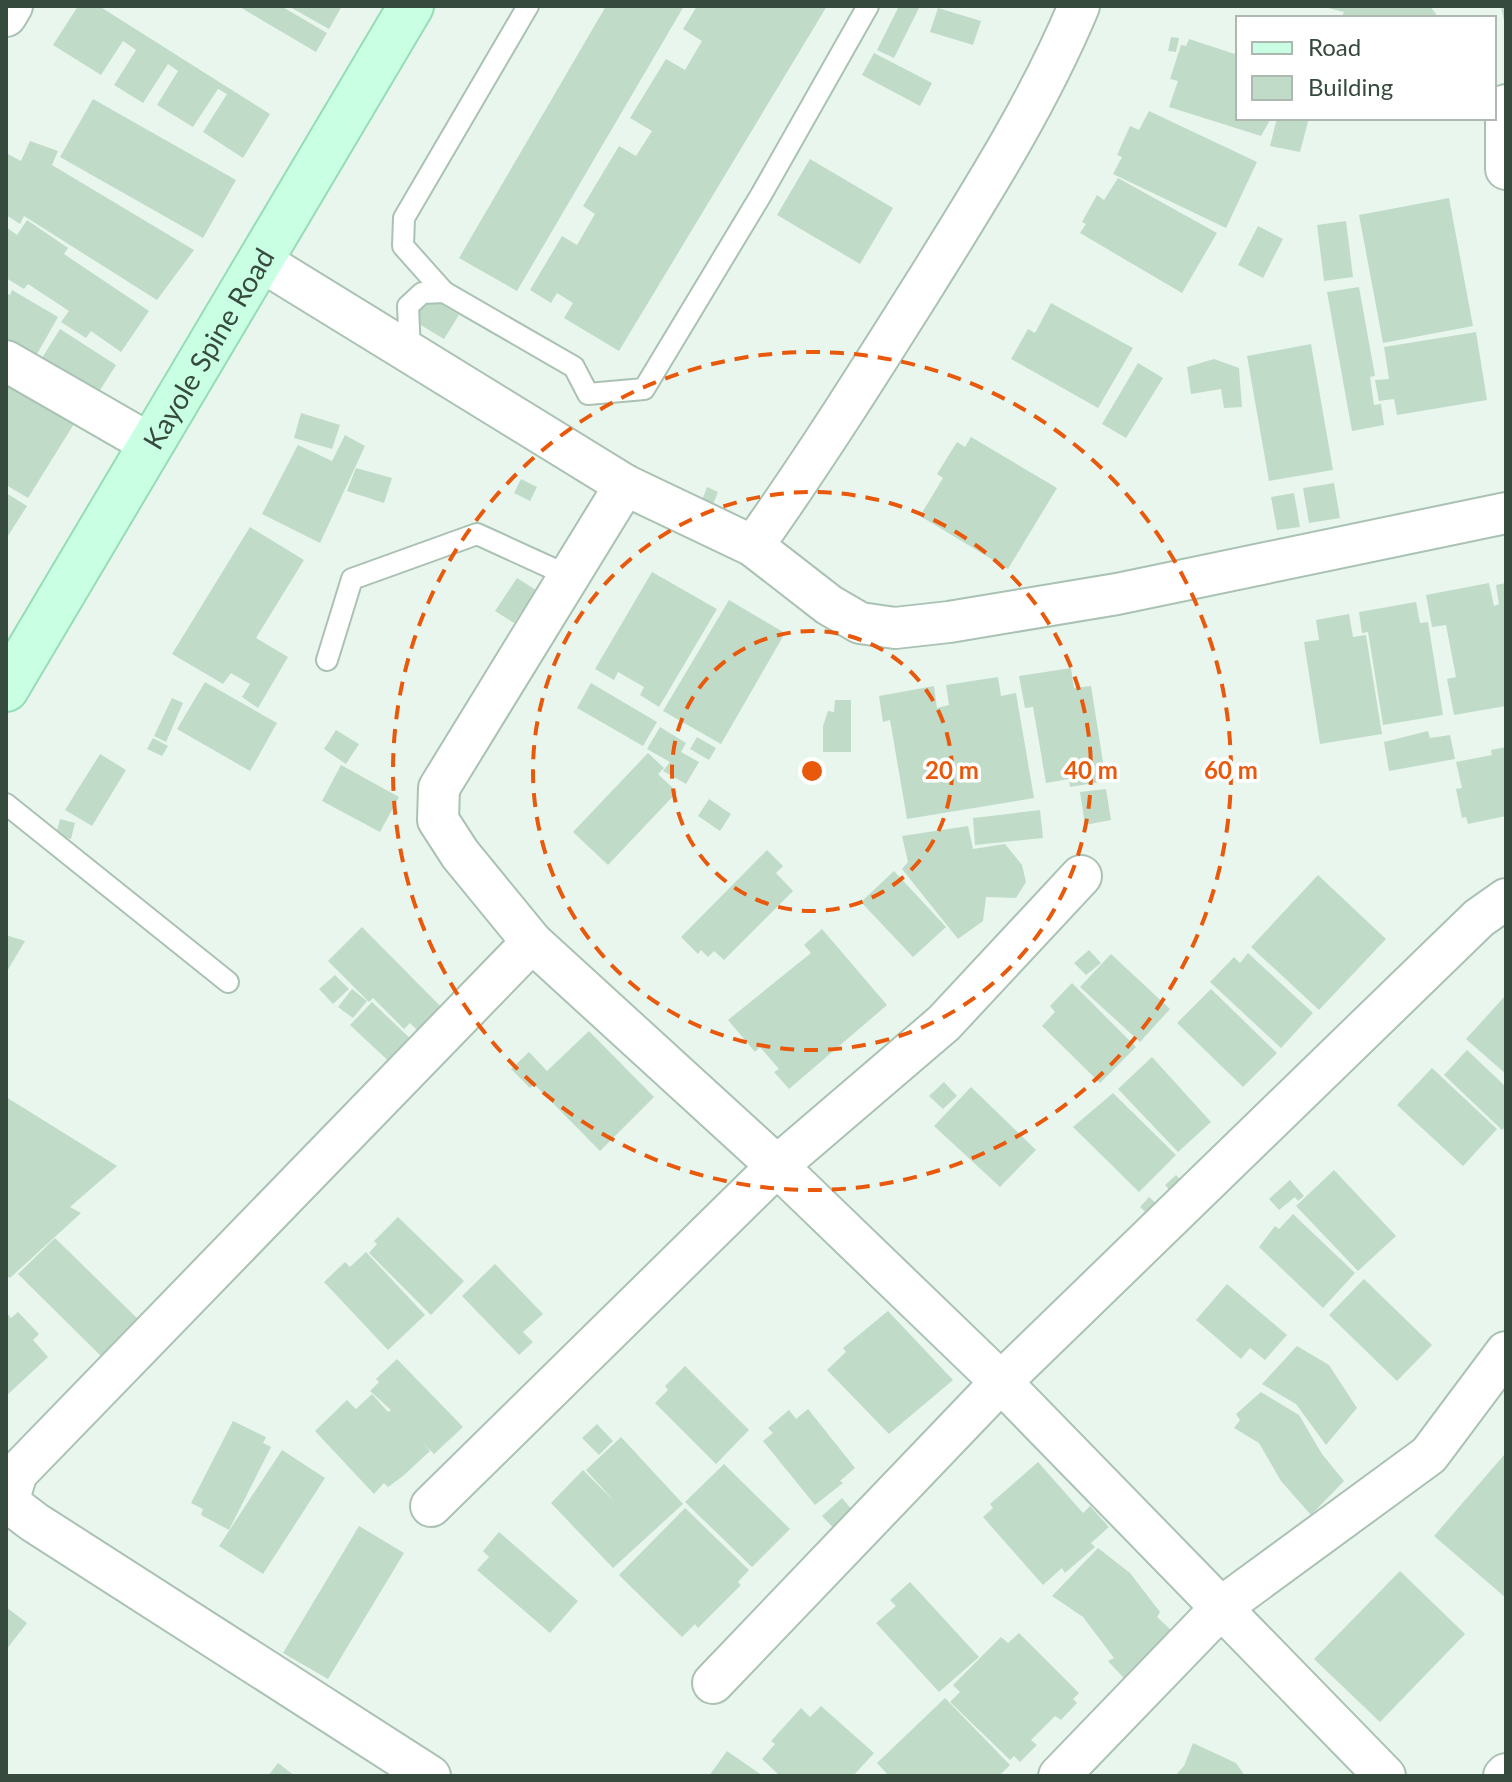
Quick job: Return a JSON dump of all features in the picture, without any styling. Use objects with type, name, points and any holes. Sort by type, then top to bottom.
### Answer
[{"type":"main road","name":"Kayole Spine Road","points":[[6,689],[411,6]]},
{"type":"street","points":[[6,16],[12,6]]},
{"type":"street","points":[[753,546],[819,453],[994,173],[1055,64],[1079,6]]},
{"type":"street","points":[[1506,105],[1506,169]]},
{"type":"street","points":[[261,261],[625,485],[753,546],[829,605],[860,623],[895,628],[1117,594],[1506,513]]},
{"type":"street","points":[[6,361],[152,445]]},
{"type":"street","points":[[625,485],[439,788],[438,820],[460,854],[532,942],[777,1166],[1001,1382],[1223,1606],[1385,1776]]},
{"type":"street","points":[[431,1506],[777,1166],[944,1023],[1081,876]]},
{"type":"street","points":[[713,1683],[1001,1382],[1479,918],[1506,899]]},
{"type":"street","points":[[430,1776],[34,1522],[13,1506],[11,1492],[17,1473],[532,942]]},
{"type":"street","points":[[1059,1776],[1223,1606],[1429,1455],[1506,1352]]},
{"type":"lane","points":[[528,6],[404,218],[403,246],[444,292],[574,367],[588,394],[644,389],[761,195],[868,6]]},
{"type":"lane","points":[[410,353],[408,306],[422,293],[444,292]]},
{"type":"lane","points":[[327,660],[352,579],[477,534],[569,576]]},
{"type":"lane","points":[[6,804],[228,982]]},
{"type":"building","points":[[78,6],[99,6],[270,114],[243,158],[203,132],[227,94],[218,89],[193,127],[157,105],[178,71],[168,64],[143,103],[114,85],[136,50],[123,41],[101,75],[53,45]]},
{"type":"building","points":[[238,6],[281,6],[327,33],[316,52]]},
{"type":"building","points":[[288,6],[342,6],[329,29]]},
{"type":"building","points":[[606,6],[684,6],[517,291],[459,258]]},
{"type":"building","points":[[697,6],[827,6],[619,351],[564,318],[573,303],[557,293],[551,303],[530,290],[562,236],[577,245],[595,214],[583,206],[619,146],[636,156],[652,131],[630,118],[666,59],[685,70],[702,41],[683,29]]},
{"type":"building","points":[[899,6],[920,6],[894,58],[877,50]]},
{"type":"building","points":[[1320,6],[1430,6],[1438,16],[1342,16],[1344,12]]},
{"type":"building","points":[[1501,6],[1506,6],[1506,26],[1505,26]]},
{"type":"building","points":[[938,8],[981,21],[973,45],[930,32]]},
{"type":"building","points":[[1171,37],[1179,38],[1176,52],[1168,51]]},
{"type":"building","points":[[1189,39],[1236,54],[1236,120],[1270,120],[1261,136],[1169,107],[1178,81],[1170,79],[1181,45],[1186,46]]},
{"type":"building","points":[[874,53],[932,83],[920,106],[862,75]]},
{"type":"building","points":[[93,99],[236,180],[203,238],[60,157]]},
{"type":"building","points":[[1149,111],[1257,162],[1226,228],[1113,174],[1122,157],[1117,155],[1130,126],[1139,130]]},
{"type":"building","points":[[1276,120],[1308,120],[1300,152],[1270,146]]},
{"type":"building","points":[[30,141],[58,151],[52,165],[194,250],[157,300],[24,216],[20,224],[6,215],[6,157],[8,154],[21,161]]},
{"type":"building","points":[[810,159],[893,208],[860,264],[777,215]]},
{"type":"building","points":[[1118,178],[1217,233],[1182,293],[1080,233],[1086,224],[1082,222],[1097,195],[1104,200]]},
{"type":"building","points":[[1449,198],[1473,326],[1383,343],[1359,215]]},
{"type":"building","points":[[27,220],[68,248],[64,254],[149,311],[121,352],[91,331],[86,338],[61,322],[69,311],[28,284],[24,289],[6,278],[6,227],[17,235]]},
{"type":"building","points":[[1346,221],[1353,277],[1324,281],[1317,225]]},
{"type":"building","points":[[1258,226],[1283,239],[1263,278],[1238,265]]},
{"type":"building","points":[[1359,287],[1375,376],[1370,377],[1374,405],[1381,404],[1384,425],[1352,431],[1327,292]]},
{"type":"building","points":[[12,290],[58,317],[32,363],[6,349],[6,293],[10,295]]},
{"type":"building","points":[[429,297],[459,315],[444,339],[414,321]]},
{"type":"building","points":[[1051,303],[1133,348],[1098,408],[1011,359],[1028,329],[1035,333]]},
{"type":"building","points":[[60,329],[116,365],[90,406],[34,371]]},
{"type":"building","points":[[1476,332],[1487,400],[1397,415],[1394,399],[1379,401],[1375,380],[1389,379],[1384,347]]},
{"type":"building","points":[[1311,344],[1333,470],[1269,481],[1247,356]]},
{"type":"building","points":[[1214,359],[1239,368],[1242,407],[1224,408],[1221,389],[1191,394],[1187,367]]},
{"type":"building","points":[[6,363],[82,411],[28,498],[6,485]]},
{"type":"building","points":[[1138,363],[1163,378],[1126,438],[1102,424]]},
{"type":"building","points":[[301,413],[340,425],[332,449],[294,438]]},
{"type":"building","points":[[345,435],[365,446],[320,543],[262,514],[298,445],[332,461]]},
{"type":"building","points":[[971,437],[1057,488],[1008,569],[920,516],[943,478],[937,474],[957,442],[965,447]]},
{"type":"building","points":[[356,468],[392,478],[384,503],[347,491]]},
{"type":"building","points":[[521,479],[537,487],[530,501],[514,493]]},
{"type":"building","points":[[1334,483],[1340,518],[1309,523],[1303,488]]},
{"type":"building","points":[[707,487],[718,492],[712,507],[701,503]]},
{"type":"building","points":[[6,493],[27,506],[6,539]]},
{"type":"building","points":[[1294,493],[1300,527],[1277,530],[1271,497]]},
{"type":"building","points":[[250,527],[304,560],[256,638],[288,657],[258,708],[242,697],[250,684],[231,673],[223,684],[172,654]]},
{"type":"building","points":[[652,572],[717,609],[659,707],[640,695],[644,687],[618,672],[614,680],[595,669]]},
{"type":"building","points":[[517,578],[536,590],[514,623],[495,611]]},
{"type":"building","points":[[1489,583],[1494,606],[1499,604],[1496,585],[1506,583],[1506,706],[1454,715],[1447,679],[1456,677],[1446,625],[1432,627],[1426,595]]},
{"type":"building","points":[[729,600],[785,633],[721,744],[663,711]]},
{"type":"building","points":[[1416,602],[1420,623],[1428,622],[1443,715],[1383,725],[1368,632],[1362,633],[1359,612]]},
{"type":"building","points":[[1349,614],[1353,637],[1366,635],[1382,734],[1320,744],[1304,642],[1319,640],[1316,620]]},
{"type":"building","points":[[1071,668],[1074,688],[1091,686],[1106,781],[1070,787],[1069,779],[1046,783],[1033,707],[1025,708],[1019,676]]},
{"type":"building","points":[[998,677],[1001,696],[1016,693],[1034,798],[907,819],[890,720],[883,722],[879,696],[934,686],[937,708],[949,705],[946,685]]},
{"type":"building","points":[[205,682],[277,723],[250,771],[177,729]]},
{"type":"building","points":[[591,683],[657,722],[643,746],[577,708]]},
{"type":"building","points":[[172,698],[183,703],[166,742],[154,736]]},
{"type":"building","points":[[835,700],[851,700],[851,752],[823,752],[823,726],[828,711],[834,712]]},
{"type":"building","points":[[660,727],[686,743],[681,752],[699,762],[686,784],[663,771],[670,762],[647,749]]},
{"type":"building","points":[[336,730],[359,744],[346,764],[324,749]]},
{"type":"building","points":[[1428,731],[1430,738],[1450,735],[1455,759],[1389,771],[1384,742]]},
{"type":"building","points":[[697,737],[716,748],[709,760],[690,749]]},
{"type":"building","points":[[153,738],[168,746],[162,756],[147,749]]},
{"type":"building","points":[[1506,747],[1506,816],[1468,824],[1466,817],[1462,818],[1456,789],[1462,788],[1456,762],[1492,755],[1491,750]]},
{"type":"building","points":[[648,753],[664,768],[658,774],[677,792],[608,865],[573,832]]},
{"type":"building","points":[[100,754],[126,770],[92,826],[65,810]]},
{"type":"building","points":[[341,765],[399,797],[380,832],[322,801]]},
{"type":"building","points":[[1106,789],[1111,820],[1085,825],[1080,792]]},
{"type":"building","points":[[709,799],[731,814],[720,831],[698,816]]},
{"type":"building","points":[[1040,810],[1043,838],[975,845],[973,818]]},
{"type":"building","points":[[60,819],[75,823],[71,839],[56,835]]},
{"type":"building","points":[[968,826],[973,849],[1005,844],[1022,865],[1026,882],[1016,898],[986,897],[983,921],[958,939],[902,869],[908,862],[902,836]]},
{"type":"building","points":[[767,850],[783,866],[776,873],[793,891],[724,960],[714,951],[708,957],[701,950],[698,954],[681,937]]},
{"type":"building","points":[[894,871],[946,927],[913,957],[861,902]]},
{"type":"building","points":[[1318,875],[1386,939],[1319,1010],[1251,947]]},
{"type":"building","points":[[362,927],[450,1016],[426,1039],[410,1023],[404,1029],[373,998],[369,1002],[328,961]]},
{"type":"building","points":[[822,929],[887,1005],[789,1089],[774,1072],[779,1069],[760,1047],[755,1052],[728,1020],[811,953],[804,945]]},
{"type":"building","points":[[6,935],[25,941],[6,973]]},
{"type":"building","points":[[1089,950],[1101,963],[1086,975],[1074,963]]},
{"type":"building","points":[[1248,953],[1313,1013],[1281,1048],[1210,982],[1234,957],[1240,963]]},
{"type":"building","points":[[1111,954],[1170,1009],[1140,1042],[1080,987]]},
{"type":"building","points":[[335,975],[349,989],[333,1004],[319,989]]},
{"type":"building","points":[[1072,983],[1136,1047],[1100,1083],[1042,1026],[1055,1012],[1050,1006]]},
{"type":"building","points":[[352,989],[367,1001],[353,1018],[338,1007]]},
{"type":"building","points":[[1211,989],[1277,1053],[1243,1087],[1177,1023]]},
{"type":"building","points":[[1506,995],[1506,1074],[1466,1039]]},
{"type":"building","points":[[372,1002],[417,1045],[396,1068],[350,1025]]},
{"type":"building","points":[[589,1031],[654,1097],[600,1151],[534,1084],[530,1088],[511,1069],[529,1052],[547,1071]]},
{"type":"building","points":[[1467,1050],[1506,1087],[1506,1126],[1502,1130],[1444,1075]]},
{"type":"building","points":[[1152,1057],[1211,1122],[1178,1152],[1118,1089]]},
{"type":"building","points":[[1432,1068],[1497,1129],[1463,1166],[1397,1105]]},
{"type":"building","points":[[944,1082],[957,1096],[943,1109],[929,1096]]},
{"type":"building","points":[[971,1087],[1036,1150],[1000,1187],[934,1126]]},
{"type":"building","points":[[1113,1093],[1176,1155],[1139,1192],[1073,1127]]},
{"type":"building","points":[[6,1097],[117,1166],[70,1207],[81,1213],[10,1278],[6,1275]]},
{"type":"building","points":[[1334,1170],[1396,1236],[1358,1271],[1296,1206]]},
{"type":"building","points":[[1176,1175],[1188,1188],[1177,1198],[1165,1185]]},
{"type":"building","points":[[1290,1180],[1304,1196],[1298,1201],[1295,1197],[1279,1210],[1269,1199]]},
{"type":"building","points":[[1149,1197],[1168,1214],[1159,1224],[1140,1207]]},
{"type":"building","points":[[1293,1214],[1355,1273],[1323,1308],[1259,1247],[1275,1226],[1279,1229]]},
{"type":"building","points":[[398,1217],[464,1281],[431,1315],[369,1253],[377,1244],[374,1241]]},
{"type":"building","points":[[55,1238],[143,1324],[107,1362],[18,1274]]},
{"type":"building","points":[[366,1252],[425,1315],[388,1350],[324,1282],[345,1262],[350,1267]]},
{"type":"building","points":[[495,1264],[543,1314],[523,1332],[533,1342],[519,1355],[462,1296]]},
{"type":"building","points":[[1364,1279],[1432,1345],[1397,1381],[1329,1315]]},
{"type":"building","points":[[1227,1284],[1287,1335],[1265,1360],[1250,1348],[1241,1359],[1196,1320]]},
{"type":"building","points":[[888,1311],[953,1380],[889,1434],[827,1370],[846,1352],[843,1348]]},
{"type":"building","points":[[6,1312],[11,1318],[18,1312],[39,1334],[33,1340],[48,1357],[6,1396]]},
{"type":"building","points":[[1297,1346],[1329,1365],[1357,1408],[1326,1445],[1296,1404],[1262,1384]]},
{"type":"building","points":[[397,1359],[463,1427],[434,1454],[424,1444],[430,1451],[403,1476],[388,1487],[384,1483],[374,1494],[315,1431],[347,1400],[356,1409],[372,1394],[388,1412],[391,1410],[370,1391],[379,1382],[376,1379]]},
{"type":"building","points":[[685,1366],[749,1430],[716,1464],[655,1403],[668,1390],[665,1386]]},
{"type":"building","points":[[1261,1392],[1299,1415],[1322,1454],[1344,1481],[1311,1515],[1281,1481],[1259,1443],[1234,1428],[1240,1420],[1236,1414]]},
{"type":"building","points":[[808,1409],[855,1468],[840,1481],[843,1483],[815,1505],[763,1441],[773,1433],[768,1428],[789,1410],[796,1419]]},
{"type":"building","points":[[233,1421],[266,1437],[263,1443],[271,1447],[229,1530],[201,1515],[203,1509],[191,1503]]},
{"type":"building","points":[[597,1424],[613,1441],[599,1455],[582,1438]]},
{"type":"building","points":[[621,1437],[683,1504],[613,1568],[551,1503],[583,1470],[615,1502],[586,1470]]},
{"type":"building","points":[[282,1450],[325,1478],[263,1574],[219,1546]]},
{"type":"building","points":[[1506,1456],[1506,1598],[1434,1536]]},
{"type":"building","points":[[1038,1462],[1083,1513],[1090,1506],[1109,1527],[1091,1543],[1095,1547],[1065,1573],[1062,1568],[1043,1585],[983,1517],[993,1508],[990,1504]]},
{"type":"building","points":[[724,1464],[790,1529],[752,1567],[685,1502]]},
{"type":"building","points":[[842,1498],[862,1522],[843,1538],[822,1516]]},
{"type":"building","points":[[685,1508],[749,1570],[738,1582],[741,1585],[698,1628],[695,1624],[682,1637],[619,1575]]},
{"type":"building","points":[[359,1526],[404,1553],[328,1679],[283,1653]]},
{"type":"building","points":[[499,1532],[578,1601],[550,1633],[477,1570],[489,1557],[483,1551]]},
{"type":"building","points":[[1098,1548],[1130,1573],[1160,1612],[1157,1617],[1173,1632],[1136,1691],[1108,1661],[1114,1658],[1083,1617],[1052,1596]]},
{"type":"building","points":[[1400,1571],[1465,1634],[1380,1722],[1314,1659]]},
{"type":"building","points":[[910,1582],[979,1657],[939,1692],[876,1623],[896,1606],[890,1600]]},
{"type":"building","points":[[6,1607],[27,1623],[6,1650]]},
{"type":"building","points":[[1019,1633],[1079,1693],[1073,1699],[1077,1703],[1061,1720],[1055,1716],[1031,1740],[1037,1745],[1020,1762],[1014,1756],[1010,1760],[950,1702],[960,1692],[953,1685],[1001,1637],[1008,1643]]},
{"type":"building","points":[[945,1698],[1010,1765],[999,1776],[889,1776],[877,1763]]},
{"type":"building","points":[[821,1706],[874,1753],[853,1776],[780,1776],[762,1759],[775,1744],[771,1741],[801,1708],[810,1717]]},
{"type":"building","points":[[1193,1743],[1236,1763],[1245,1776],[1175,1776],[1184,1766]]},
{"type":"building","points":[[727,1751],[763,1776],[709,1776]]},
{"type":"building","points":[[278,1763],[295,1776],[268,1776]]}]
